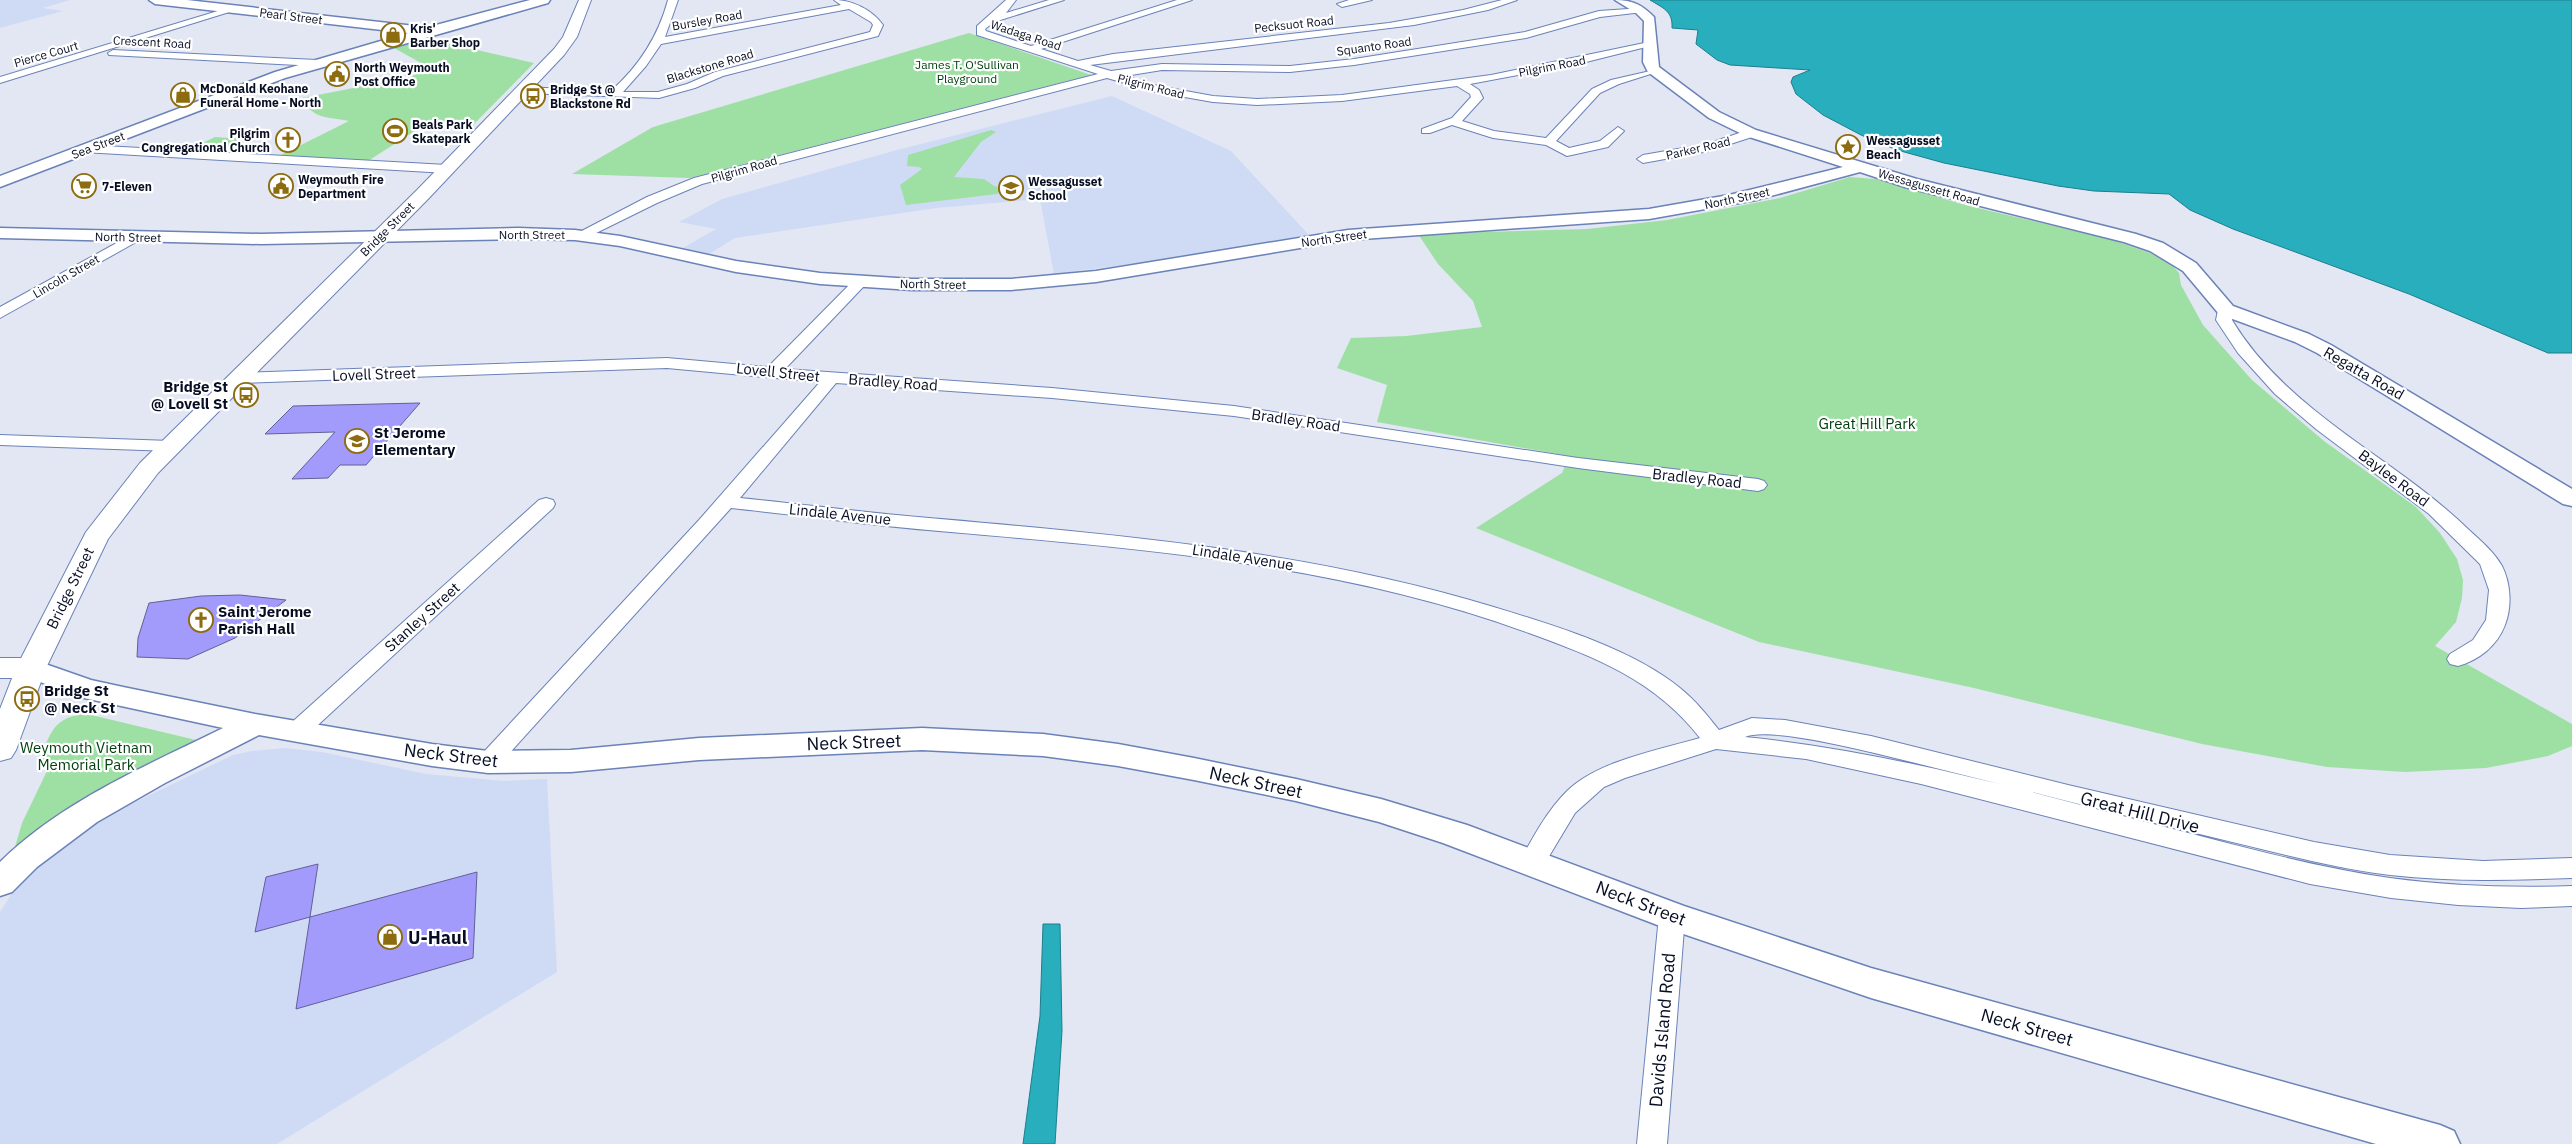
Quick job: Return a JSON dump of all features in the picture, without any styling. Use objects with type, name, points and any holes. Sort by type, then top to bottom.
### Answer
[{"type":"main road","name":"Bridge Street","points":[[0,750],[15,668],[95,538],[127,494],[171,446],[447,169],[523,90],[570,37],[584,0]]},
{"type":"street","name":"Pearl Street","points":[[155,0],[428,32]]},
{"type":"street","name":"Sea Street","points":[[0,182],[245,88],[317,63],[541,0]]},
{"type":"street","points":[[613,95],[634,74],[659,41],[674,0],[679,0]]},
{"type":"street","name":"Blackstone Road","points":[[523,90],[613,95],[659,94],[691,86],[719,74],[874,34],[878,25],[875,20],[862,11],[839,0]]},
{"type":"street","name":"Wadaga Road","points":[[1011,0],[993,19],[980,28],[981,33],[1107,75]]},
{"type":"street","points":[[993,19],[1059,0]]},
{"type":"street","points":[[1031,49],[1187,0]]},
{"type":"street","points":[[1342,4],[1367,0]]},
{"type":"street","name":"Pecksuot Road","points":[[1077,64],[1113,57],[1354,30],[1482,10],[1512,0]]},
{"type":"street","points":[[1549,142],[1596,91],[1615,82],[1655,71],[1650,62],[1650,20],[1640,10],[1620,0]]},
{"type":"street","name":"Bursley Road","points":[[659,41],[849,6]]},
{"type":"street","name":"Crescent Road","points":[[98,52],[234,9]]},
{"type":"street","name":"Squanto Road","points":[[1107,75],[1162,67],[1290,69],[1354,62],[1526,35],[1599,14],[1640,10]]},
{"type":"street","name":"Pilgrim Road","points":[[581,235],[652,200],[698,181],[1107,75],[1190,96],[1257,102],[1342,98],[1556,66],[1650,43]]},
{"type":"street","name":"Crescent Road","points":[[98,52],[317,63]]},
{"type":"street","name":"Pierce Court","points":[[0,80],[98,52]]},
{"type":"street","name":"Wessagussett Road","points":[[1655,71],[1714,115],[1752,133],[1985,203],[2130,238],[2161,249]]},
{"type":"street","points":[[1426,131],[1453,122],[1477,96],[1459,82]]},
{"type":"street","points":[[1453,122],[1493,134],[1549,142],[1567,152],[1604,144],[1618,131]]},
{"type":"street","name":"Parker Road","points":[[1643,159],[1709,147],[1752,133]]},
{"type":"street","points":[[87,149],[447,169]]},
{"type":"street","name":"North Street","points":[[0,234],[133,238],[378,238],[472,234],[581,235],[611,238],[737,267],[860,282],[997,286],[1057,281],[1352,235],[1456,225],[1574,220],[1652,214],[1742,199],[1860,167]]},
{"type":"street","name":"Lincoln Street","points":[[0,313],[133,238]]},
{"type":"street","name":"Regatta Road","points":[[2161,249],[2186,264],[2216,302],[2226,310],[2302,338],[2324,349],[2572,499]]},
{"type":"street","points":[[774,371],[800,341],[828,318],[860,282]]},
{"type":"street","name":"Baylee Road","points":[[2226,310],[2224,320],[2232,335],[2287,396],[2322,426],[2437,510],[2471,542],[2494,570],[2501,608],[2494,627],[2481,645],[2458,659]]},
{"type":"street","name":"Lovell Street","points":[[239,378],[667,363],[774,371],[832,378]]},
{"type":"street","name":"Lovell Street","points":[[488,762],[728,502],[832,378]]},
{"type":"street","name":"Bradley Road","points":[[832,378],[1052,393],[1234,411],[1562,461],[1758,485]]},
{"type":"street","points":[[0,440],[171,446]]},
{"type":"street","name":"Lindale Avenue","points":[[728,502],[925,523],[1099,537],[1297,565],[1391,585],[1478,608],[1554,634],[1622,664],[1665,688],[1690,710],[1715,741]]},
{"type":"street","name":"Stanley Street","points":[[298,730],[546,504]]},
{"type":"street","name":"Neck Street","points":[[15,668],[92,690],[256,724],[432,755],[488,762],[571,761],[699,750],[884,739],[968,740],[1043,745],[1118,755],[1296,790],[1390,814],[1533,862],[1672,916],[1871,983],[2440,1144]]},
{"type":"street","points":[[0,883],[38,848],[85,815],[256,724]]},
{"type":"street","name":"Great Hill Drive","points":[[1533,862],[1553,826],[1578,792],[1617,772],[1715,741],[1752,726],[1804,732],[1960,765],[2068,794],[2295,848],[2390,865],[2483,871],[2572,868]]},
{"type":"street","name":"Great Hill Drive","points":[[1715,741],[1798,750],[1921,775],[2310,874],[2391,888],[2458,895],[2521,898],[2572,896]]},
{"type":"street","name":"Davids Island Road","points":[[1652,1144],[1672,916]]},
{"type":"shaded area","points":[[0,0],[70,0],[43,8],[63,11],[0,28]]},
{"type":"shaded area","name":"Wessagusset School","points":[[1112,96],[1231,151],[1309,235],[1153,261],[1054,274],[1040,199],[936,208],[735,238],[709,254],[683,248],[716,229],[679,222],[722,199],[897,150]]},
{"type":"shaded area","points":[[285,748],[322,752],[426,774],[504,781],[547,779],[557,972],[277,1144],[0,1144],[0,912],[17,885],[39,863],[102,818],[233,755]]},
{"type":"green space","name":"James T. O'Sullivan Playground","points":[[969,33],[1091,75],[690,178],[572,174],[653,127]]},
{"type":"green space","points":[[424,38],[534,63],[473,125],[424,125],[368,161],[279,156],[349,121],[316,114],[306,105],[302,98],[405,78],[432,69],[392,47]]},
{"type":"green space","points":[[991,130],[996,132],[981,142],[954,177],[984,179],[994,186],[1002,188],[997,194],[906,205],[900,185],[922,169],[907,166],[908,155]]},
{"type":"green space","points":[[215,137],[245,139],[216,153],[186,151]]},
{"type":"green space","name":"Great Hill Park","points":[[1850,177],[1876,179],[1965,205],[2113,240],[2150,253],[2173,266],[2179,273],[2181,285],[2203,325],[2252,380],[2324,441],[2416,507],[2440,533],[2457,559],[2463,580],[2462,598],[2456,622],[2435,646],[2572,724],[2572,746],[2548,756],[2486,768],[2405,772],[2327,767],[2202,744],[1974,688],[1759,642],[1476,528],[1562,473],[1569,456],[1377,422],[1387,385],[1337,368],[1351,338],[1406,336],[1482,327],[1473,301],[1438,264],[1418,234],[1587,229],[1667,220],[1780,198]]},
{"type":"green space","name":"Weymouth Vietnam Memorial Park","points":[[87,714],[196,740],[198,743],[25,844],[15,847],[22,823],[47,771],[39,762],[50,735],[54,728],[67,718]]},
{"type":"water","points":[[1650,0],[2572,0],[2572,353],[2548,353],[2409,294],[2233,229],[2190,210],[2169,194],[2094,191],[2058,186],[1944,163],[1897,150],[1861,135],[1823,115],[1796,94],[1791,82],[1793,77],[1810,70],[1730,65],[1717,60],[1696,44],[1698,30],[1672,28],[1669,14]]},
{"type":"water","points":[[1043,924],[1060,924],[1062,1031],[1055,1144],[1023,1144],[1040,1016]]},
{"type":"building","name":"St Jerome Elementary","points":[[420,403],[366,465],[340,465],[328,478],[292,479],[335,432],[265,434],[293,406]]},
{"type":"building","name":"Saint Jerome Parish Hall","points":[[240,595],[286,600],[235,638],[188,659],[137,657],[138,638],[149,603],[201,596]]},
{"type":"building","points":[[318,864],[310,917],[255,932],[266,877]]},
{"type":"building","name":"U-Haul","points":[[477,872],[473,958],[296,1009],[310,917]]},
{"type":"place","name":"Kris' Barber Shop","points":[[393,35]]},
{"type":"place","name":"North Weymouth Post Office","points":[[337,74]]},
{"type":"place","name":"McDonald Keohane Funeral Home - North","points":[[183,95]]},
{"type":"place","name":"Bridge St @ Blackstone Rd","points":[[533,96]]},
{"type":"place","name":"Beals Park Skatepark","points":[[395,131]]},
{"type":"place","name":"Pilgrim Congregational Church","points":[[288,140]]},
{"type":"place","name":"Wessagusset Beach","points":[[1848,147]]},
{"type":"place","name":"7-Eleven","points":[[84,186]]},
{"type":"place","name":"Weymouth Fire Department","points":[[281,186]]},
{"type":"place","name":"Wessagusset School","points":[[1011,188]]},
{"type":"place","name":"Bridge St @ Lovell St","points":[[246,395]]},
{"type":"place","name":"St Jerome Elementary","points":[[357,441]]},
{"type":"place","name":"Saint Jerome Parish Hall","points":[[201,620]]},
{"type":"place","name":"Bridge St @ Neck St","points":[[27,699]]},
{"type":"place","name":"U-Haul","points":[[390,937]]}]
